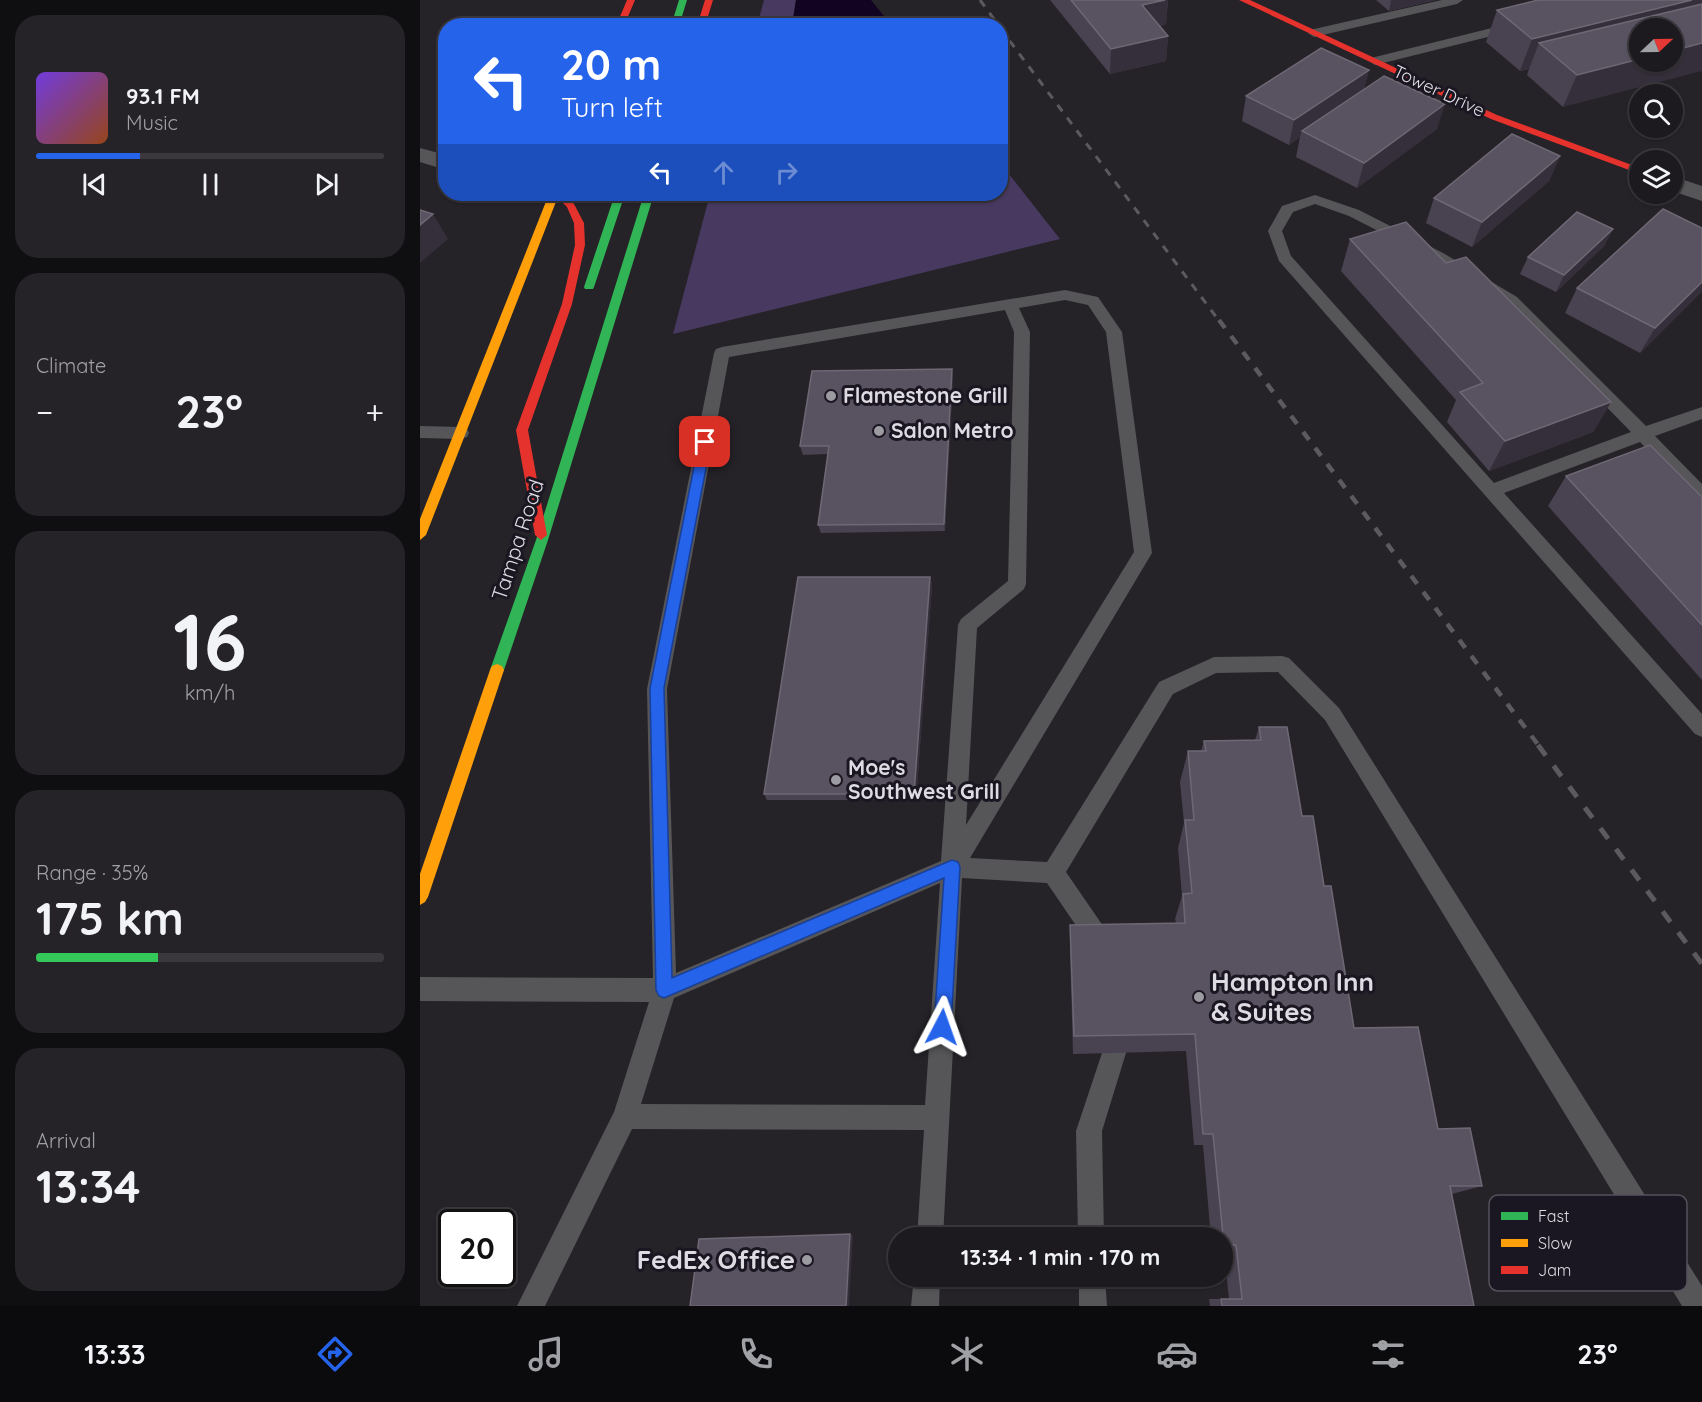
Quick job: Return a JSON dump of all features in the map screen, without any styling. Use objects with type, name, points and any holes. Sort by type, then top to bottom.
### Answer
[{"type":"main road","points":[[677,18],[683,0]]},
{"type":"main road","points":[[703,18],[709,0]]},
{"type":"main road","name":"Tower Drive","points":[[1243,0],[1494,117],[1629,167]]},
{"type":"main road","points":[[623,18],[630,1]]},
{"type":"main road","points":[[420,535],[551,201]]},
{"type":"main road","points":[[542,540],[522,430],[567,304],[580,245],[579,223],[566,201]]},
{"type":"main road","points":[[583,306],[618,201]]},
{"type":"main road","name":"Tampa Road","points":[[420,897],[542,540],[647,201]]},
{"type":"main road","points":[[542,462],[542,540]]},
{"type":"street","points":[[420,155],[438,161]]},
{"type":"street","points":[[1683,187],[1702,194]]},
{"type":"lane","points":[[1314,33],[1457,0]]},
{"type":"lane","points":[[1375,61],[1521,25]]},
{"type":"lane","points":[[1702,495],[1512,301],[1438,256],[1354,213],[1315,199],[1287,209],[1275,231],[1284,258],[1702,728]]},
{"type":"lane","points":[[531,1306],[625,1116],[664,990],[657,688],[722,353],[1065,295],[1093,301],[1114,332],[1143,553],[952,867]]},
{"type":"lane","points":[[931,1227],[968,625],[1017,584],[1022,332],[1010,304]]},
{"type":"lane","points":[[1491,491],[1702,413]]},
{"type":"lane","points":[[420,432],[461,433]]},
{"type":"lane","points":[[1053,873],[1166,688],[1214,665],[1282,664],[1332,714],[1630,1195]]},
{"type":"lane","points":[[420,989],[664,990],[952,867],[1053,873]]},
{"type":"lane","points":[[1053,873],[1105,948]]},
{"type":"lane","points":[[1091,1227],[1089,1131],[1114,1053]]},
{"type":"lane","points":[[625,1116],[937,1118]]},
{"type":"lane","points":[[926,1306],[927,1287]]},
{"type":"lane","points":[[1092,1287],[1093,1306]]},
{"type":"lane","points":[[1687,1287],[1698,1305],[1696,1306]]},
{"type":"shaded area","points":[[764,0],[796,0],[793,18],[759,18]]},
{"type":"shaded area","points":[[796,0],[871,0],[885,18],[793,18]]},
{"type":"shaded area","points":[[1008,173],[1060,239],[673,334],[708,201],[1008,201]]},
{"type":"building","points":[[1071,0],[1165,0],[1142,5],[1168,36],[1111,49]]},
{"type":"building","points":[[1538,0],[1692,0],[1532,39],[1497,10]]},
{"type":"building","points":[[1702,4],[1702,43],[1683,48],[1683,18],[1643,18]]},
{"type":"building","points":[[1629,21],[1629,62],[1577,75],[1539,43]]},
{"type":"building","points":[[1321,48],[1369,70],[1294,120],[1246,96]]},
{"type":"building","points":[[1384,76],[1445,104],[1364,163],[1302,131]]},
{"type":"building","points":[[1512,134],[1560,156],[1482,222],[1434,198]]},
{"type":"building","points":[[1663,209],[1702,228],[1702,282],[1655,328],[1577,288]]},
{"type":"building","points":[[420,210],[433,214],[420,225]]},
{"type":"building","points":[[1577,212],[1613,229],[1564,275],[1528,257]]},
{"type":"building","points":[[1406,222],[1446,263],[1466,257],[1611,402],[1505,441],[1460,392],[1483,383],[1350,239]]},
{"type":"building","points":[[952,369],[944,524],[818,525],[829,446],[800,446],[812,371]]},
{"type":"building","points":[[1650,445],[1702,497],[1702,625],[1566,476]]},
{"type":"building","points":[[798,577],[930,577],[914,794],[764,794]]},
{"type":"building","name":"Hampton Inn & Suites","points":[[1259,727],[1287,727],[1302,816],[1313,816],[1324,886],[1331,886],[1354,1028],[1418,1027],[1438,1129],[1470,1128],[1482,1186],[1450,1186],[1474,1306],[1222,1306],[1221,1299],[1242,1299],[1236,1245],[1233,1245],[1233,1227],[1222,1227],[1213,1134],[1203,1134],[1195,1034],[1074,1036],[1070,925],[1185,923],[1183,894],[1192,893],[1185,820],[1194,820],[1188,751],[1206,751],[1204,741],[1261,740]]},
{"type":"building","points":[[850,1234],[846,1306],[690,1306],[699,1239]]},
{"type":"railway","points":[[980,0],[993,18]]},
{"type":"railway","points":[[1008,39],[1220,322]]},
{"type":"railway","points":[[1219,320],[1539,746]]},
{"type":"railway","points":[[1538,745],[1702,964]]},
{"type":"traffic: fast","points":[[677,18],[683,0]]},
{"type":"traffic: fast","points":[[589,287],[618,201]]},
{"type":"traffic: fast","points":[[497,670],[542,540],[647,201]]},
{"type":"traffic: slow","points":[[420,535],[551,201]]},
{"type":"traffic: slow","points":[[420,897],[497,670]]},
{"type":"traffic: jam","points":[[623,18],[631,0]]},
{"type":"traffic: jam","points":[[703,18],[709,0]]},
{"type":"traffic: jam","points":[[1243,0],[1494,117],[1629,167]]},
{"type":"traffic: jam","points":[[541,535],[522,430],[567,304],[580,245],[579,223],[566,201]]},
{"type":"place","name":"Flamestone Grill","points":[[831,396]]},
{"type":"place","name":"Salon Metro","points":[[879,431]]},
{"type":"place","name":"Moe's Southwest Grill","points":[[836,780]]},
{"type":"place","name":"Hampton Inn & Suites","points":[[1199,997]]},
{"type":"place","name":"FedEx Office","points":[[807,1260]]},
{"type":"route","points":[[705,442],[657,688],[664,990],[952,867],[942,1027]]}]
